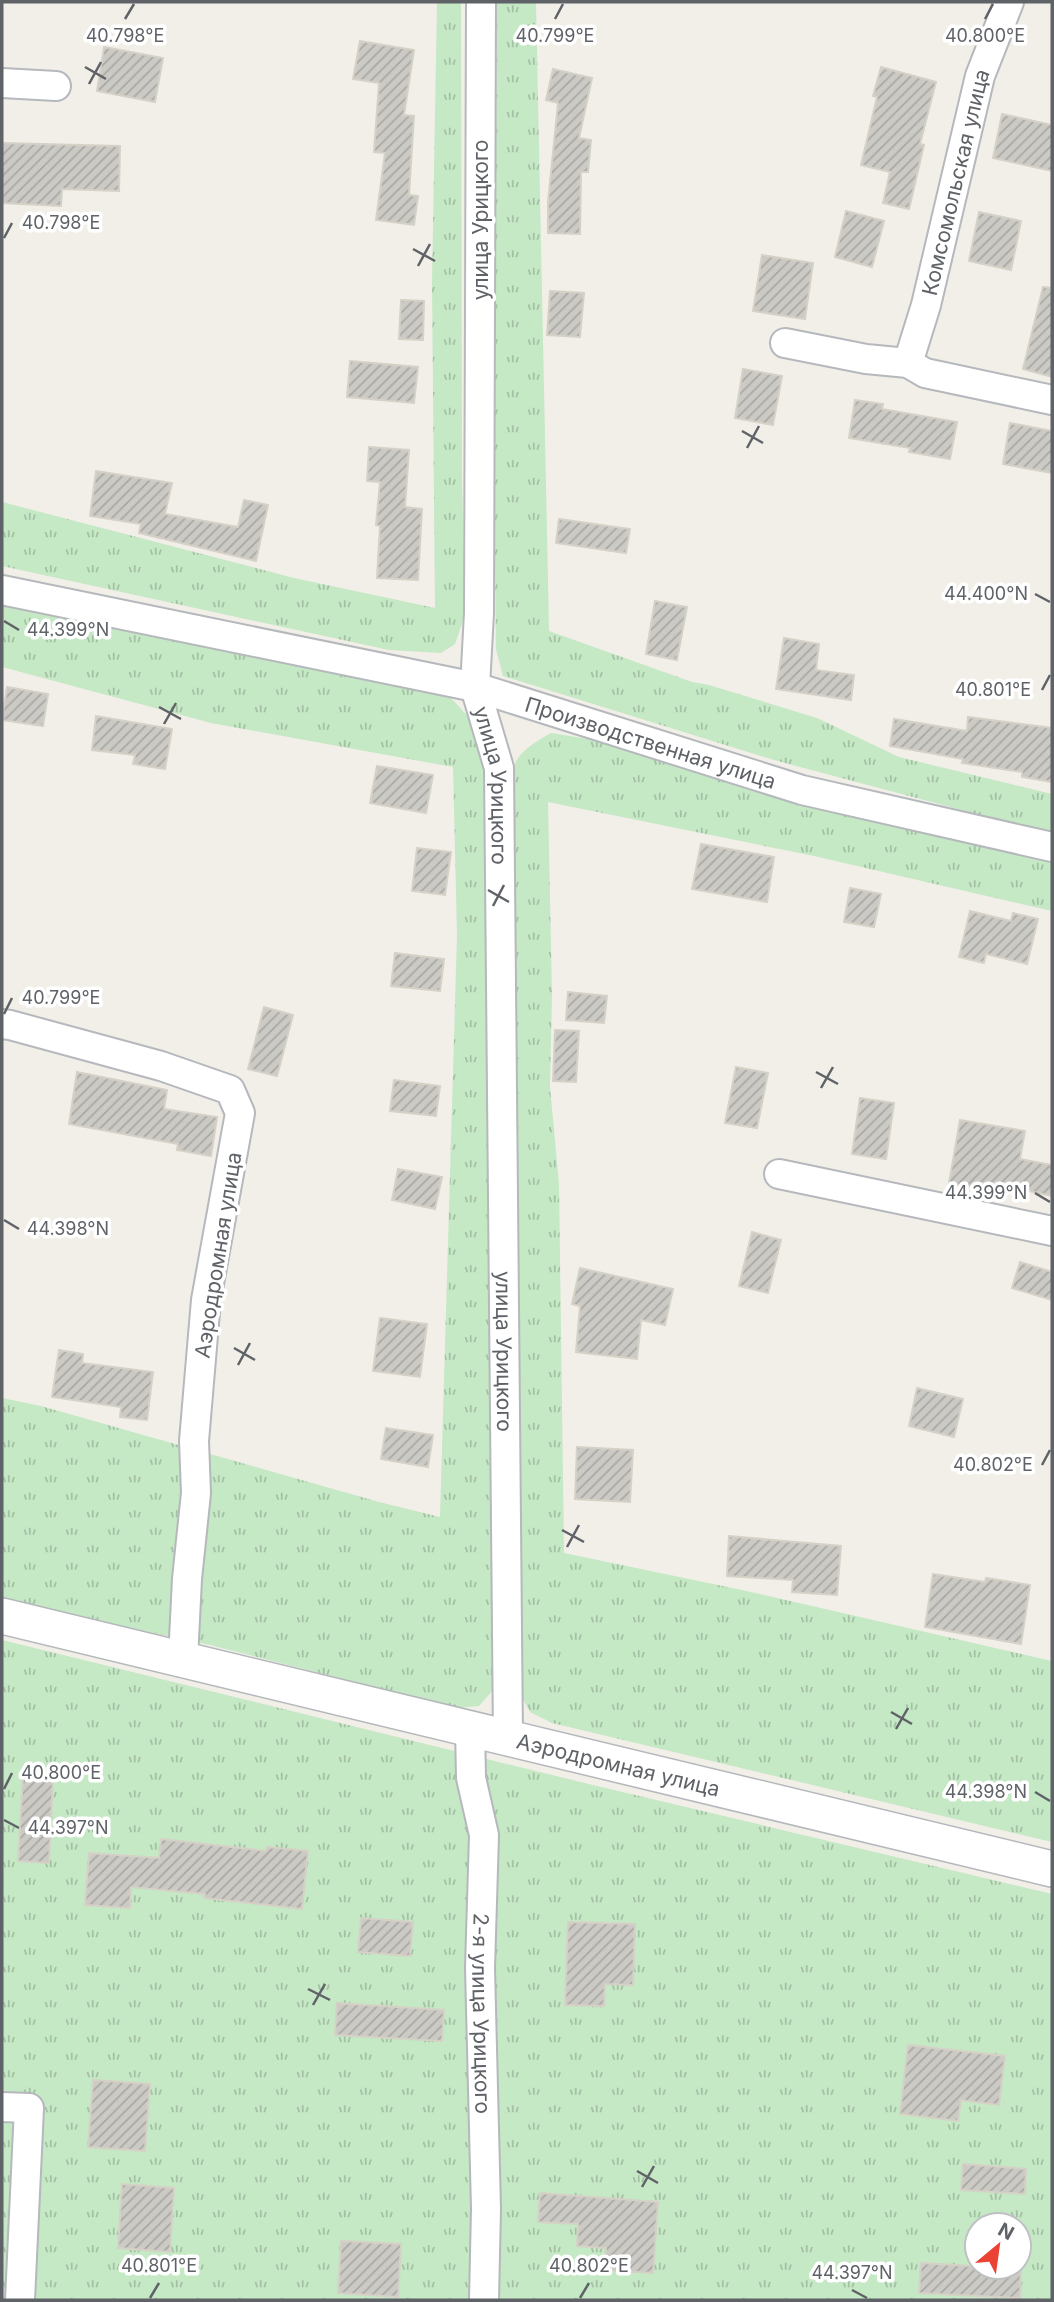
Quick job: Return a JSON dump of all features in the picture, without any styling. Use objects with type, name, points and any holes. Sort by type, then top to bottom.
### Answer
[{"type":"street","name":"улица Урицкого","points":[[481,2],[479,599],[475,687],[499,768],[508,1738]]},
{"type":"street","name":"Комсомольская улица","points":[[908,363],[926,305],[981,76],[1009,2]]},
{"type":"street","points":[[2,83],[56,86]]},
{"type":"street","points":[[785,343],[866,359],[908,363],[925,373],[1052,400]]},
{"type":"street","name":"Производственная улица","points":[[2,590],[475,687],[802,790],[1052,847]]},
{"type":"street","name":"Аэродромная улица","points":[[2,1024],[161,1066],[230,1090],[240,1113],[206,1300],[194,1441],[196,1493],[187,1579],[183,1659]]},
{"type":"street","points":[[779,1174],[1052,1231]]},
{"type":"street","name":"Аэродромная улица","points":[[2,1616],[1052,1868]]},
{"type":"street","name":"2-я улица Урицкого","points":[[470,1728],[471,1778],[484,1835],[480,1968],[486,2209],[484,2300]]},
{"type":"street","points":[[15,2107],[20,2300]]},
{"type":"green space","points":[[437,2],[461,2],[462,478],[465,615],[455,644],[441,653],[389,650],[2,566],[2,502],[294,578],[435,608],[432,283]]},
{"type":"green space","points":[[497,2],[536,2],[549,631],[692,682],[817,718],[899,757],[1052,794],[1052,834],[774,760],[503,676],[496,649],[494,475]]},
{"type":"green space","points":[[2,603],[276,658],[450,697],[475,724],[487,773],[487,1178],[494,1689],[479,1706],[456,1708],[210,1645],[2,1601],[2,1398],[41,1406],[440,1517],[457,935],[453,767],[211,723],[2,667]]},
{"type":"green space","points":[[551,733],[619,744],[832,812],[1052,860],[1052,911],[814,856],[548,802],[552,995],[550,1087],[559,1184],[564,1553],[742,1590],[1052,1661],[1052,1842],[552,1723],[530,1712],[519,1692],[518,1177],[510,788],[513,767],[518,758],[525,750]]},
{"type":"green space","points":[[2,1640],[1052,1894],[1052,2300],[2,2300]]},
{"type":"building","points":[[360,41],[414,50],[404,115],[414,116],[409,195],[418,196],[414,225],[376,220],[385,153],[374,152],[379,83],[353,79]]},
{"type":"building","points":[[104,47],[163,58],[155,102],[97,91]]},
{"type":"building","points":[[881,67],[936,82],[920,144],[924,145],[909,209],[883,203],[890,172],[861,165]]},
{"type":"building","points":[[553,69],[592,78],[579,138],[591,140],[588,172],[581,172],[580,234],[548,233],[548,202],[558,103],[546,100]]},
{"type":"building","points":[[1002,114],[1052,125],[1052,171],[993,158]]},
{"type":"building","points":[[2,143],[120,146],[119,191],[62,189],[61,206],[2,203]]},
{"type":"building","points":[[846,211],[884,221],[872,267],[835,257]]},
{"type":"building","points":[[979,212],[1021,221],[1011,270],[969,261]]},
{"type":"building","points":[[762,255],[813,263],[805,319],[753,311]]},
{"type":"building","points":[[1043,287],[1052,288],[1052,377],[1023,369]]},
{"type":"building","points":[[550,291],[584,293],[580,337],[547,335]]},
{"type":"building","points":[[401,300],[424,301],[423,340],[399,339]]},
{"type":"building","points":[[350,361],[418,367],[414,403],[347,397]]},
{"type":"building","points":[[743,369],[782,376],[773,425],[735,418]]},
{"type":"building","points":[[855,400],[883,404],[882,409],[957,422],[950,459],[909,452],[910,448],[849,438]]},
{"type":"building","points":[[1010,423],[1052,431],[1052,473],[1003,464]]},
{"type":"building","points":[[369,447],[409,450],[405,507],[422,509],[418,580],[377,578],[380,526],[376,525],[380,482],[367,481]]},
{"type":"building","points":[[96,471],[172,483],[165,514],[238,527],[244,500],[268,505],[256,561],[139,533],[141,524],[90,516]]},
{"type":"building","points":[[559,519],[630,529],[626,553],[556,543]]},
{"type":"building","points":[[655,601],[687,607],[677,660],[646,654]]},
{"type":"building","points":[[784,638],[819,644],[816,670],[854,675],[851,700],[776,689]]},
{"type":"building","points":[[7,687],[48,694],[43,726],[2,720]]},
{"type":"building","points":[[96,716],[172,729],[165,769],[133,764],[135,755],[92,750]]},
{"type":"building","points":[[968,717],[1052,728],[1052,782],[1022,777],[1022,772],[962,763],[963,759],[890,746],[894,719],[967,731]]},
{"type":"building","points":[[377,766],[433,775],[426,813],[370,803]]},
{"type":"building","points":[[701,844],[774,857],[767,902],[692,889]]},
{"type":"building","points":[[417,848],[451,852],[445,895],[412,891]]},
{"type":"building","points":[[850,888],[881,894],[874,927],[844,922]]},
{"type":"building","points":[[970,911],[1011,921],[1013,913],[1038,919],[1027,964],[986,954],[984,963],[959,957]]},
{"type":"building","points":[[395,953],[444,959],[440,991],[391,986]]},
{"type":"building","points":[[568,992],[607,996],[604,1023],[566,1020]]},
{"type":"building","points":[[264,1007],[293,1015],[277,1076],[248,1069]]},
{"type":"building","points":[[555,1030],[579,1031],[576,1082],[553,1081]]},
{"type":"building","points":[[736,1067],[768,1073],[757,1128],[725,1123]]},
{"type":"building","points":[[77,1072],[167,1090],[164,1109],[217,1117],[211,1156],[177,1150],[178,1144],[69,1124]]},
{"type":"building","points":[[394,1080],[440,1086],[436,1116],[390,1111]]},
{"type":"building","points":[[860,1098],[894,1103],[886,1159],[852,1154]]},
{"type":"building","points":[[960,1120],[1025,1131],[1020,1159],[1052,1165],[1052,1196],[1015,1188],[1014,1194],[949,1183]]},
{"type":"building","points":[[398,1169],[442,1177],[435,1209],[392,1200]]},
{"type":"building","points":[[752,1232],[781,1240],[768,1293],[739,1286]]},
{"type":"building","points":[[1020,1262],[1052,1272],[1052,1300],[1012,1288]]},
{"type":"building","points":[[580,1268],[673,1289],[665,1325],[641,1320],[637,1359],[576,1352],[580,1306],[572,1304]]},
{"type":"building","points":[[380,1318],[427,1324],[420,1377],[373,1371]]},
{"type":"building","points":[[59,1350],[83,1354],[82,1363],[153,1372],[147,1420],[120,1417],[121,1407],[52,1397]]},
{"type":"building","points":[[917,1388],[963,1399],[954,1437],[909,1426]]},
{"type":"building","points":[[386,1428],[433,1435],[428,1467],[381,1459]]},
{"type":"building","points":[[577,1447],[633,1450],[630,1502],[575,1499]]},
{"type":"building","points":[[729,1536],[841,1546],[837,1595],[792,1592],[793,1580],[727,1576]]},
{"type":"building","points":[[933,1574],[1030,1585],[1021,1644],[925,1627]]},
{"type":"building","points":[[23,1776],[53,1778],[49,1863],[18,1861]]},
{"type":"building","points":[[161,1839],[266,1851],[267,1847],[308,1851],[302,1909],[204,1898],[205,1894],[131,1887],[130,1908],[85,1905],[89,1853],[159,1858]]},
{"type":"building","points":[[361,1918],[413,1922],[410,1956],[358,1952]]},
{"type":"building","points":[[568,1922],[635,1924],[633,1985],[605,1984],[604,2006],[565,2005]]},
{"type":"building","points":[[337,2003],[444,2010],[442,2041],[335,2035]]},
{"type":"building","points":[[908,2045],[1005,2056],[999,2105],[961,2100],[958,2121],[900,2114]]},
{"type":"building","points":[[93,2080],[150,2084],[145,2151],[88,2147]]},
{"type":"building","points":[[963,2164],[1026,2169],[1025,2194],[961,2190]]},
{"type":"building","points":[[122,2184],[174,2188],[170,2252],[118,2248]]},
{"type":"building","points":[[540,2193],[658,2202],[653,2273],[604,2270],[606,2248],[577,2246],[578,2224],[538,2222]]},
{"type":"building","points":[[341,2241],[401,2244],[398,2297],[338,2293]]},
{"type":"building","points":[[921,2263],[963,2266],[963,2281],[1021,2281],[1020,2298],[919,2293]]}]
